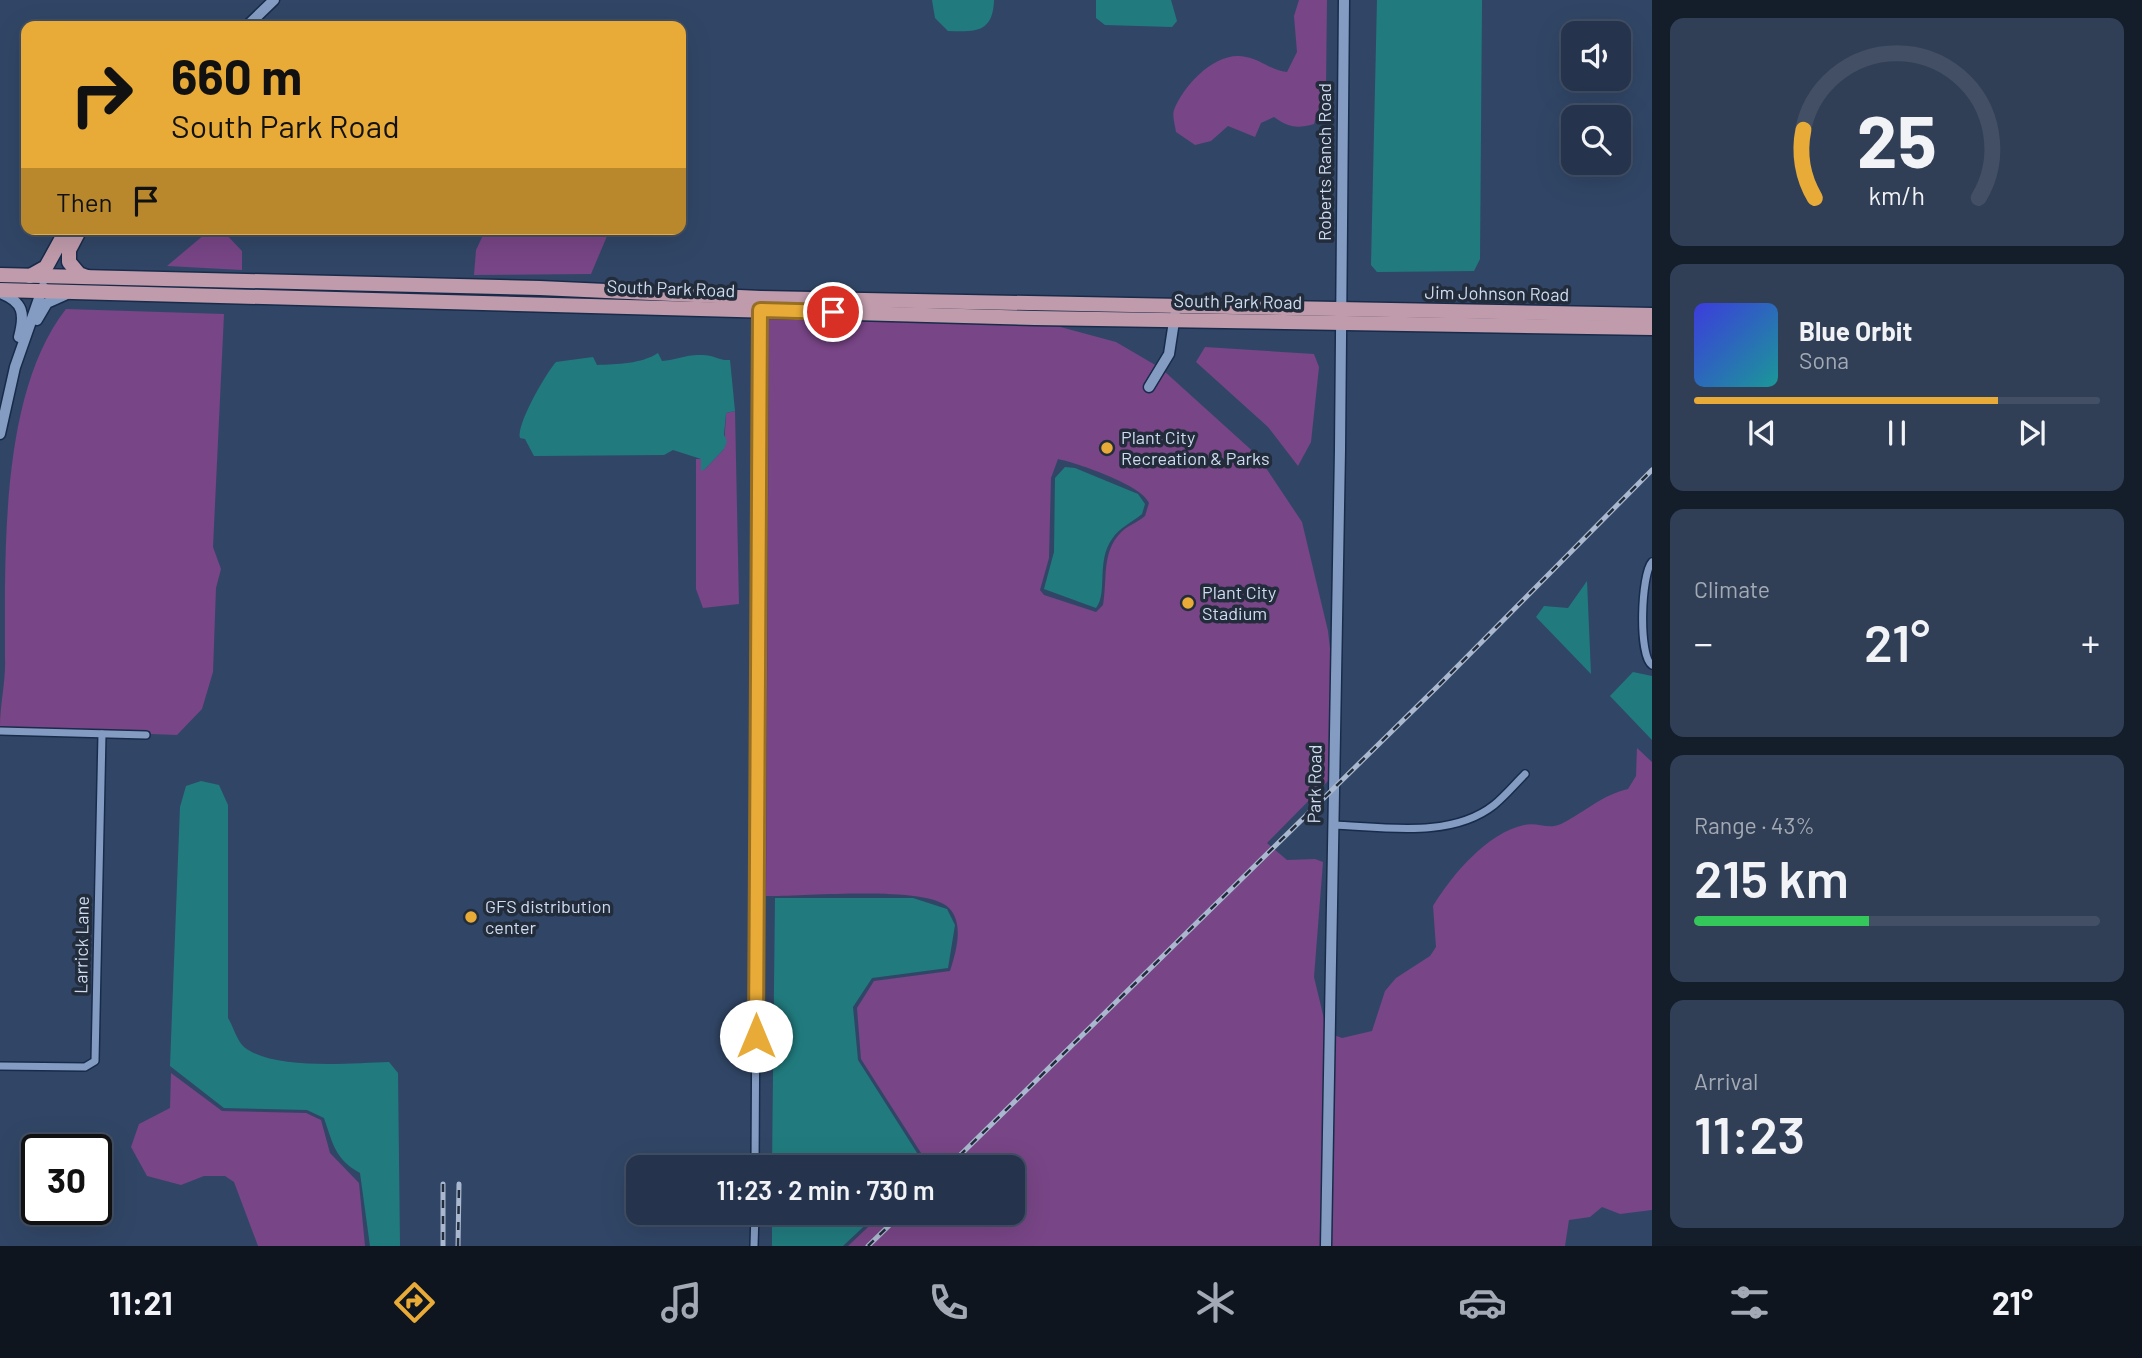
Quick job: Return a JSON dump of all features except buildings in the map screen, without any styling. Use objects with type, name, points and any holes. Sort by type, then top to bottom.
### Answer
[{"type":"main road","points":[[29,276],[47,267],[64,235]]},
{"type":"main road","points":[[77,235],[69,250],[69,262],[79,274],[88,278]]},
{"type":"main road","points":[[0,275],[49,277]]},
{"type":"main road","name":"South Park Road","points":[[49,277],[540,288],[760,304],[884,307],[1063,318],[1176,312],[1238,321],[1342,317]]},
{"type":"main road","points":[[0,289],[34,284],[49,277]]},
{"type":"main road","points":[[0,289],[41,291],[69,283],[149,283],[168,280]]},
{"type":"main road","name":"South Park Road","points":[[41,291],[707,309],[760,304]]},
{"type":"main road","name":"South Park Road","points":[[884,307],[1031,312],[1050,304],[1176,312],[1342,317]]},
{"type":"main road","name":"Jim Johnson Road","points":[[1453,319],[1547,322],[1564,315],[1652,315]]},
{"type":"main road","name":"Jim Johnson Road","points":[[1342,317],[1652,328]]},
{"type":"street","points":[[252,21],[274,0]]},
{"type":"street","name":"Roberts Ranch Road","points":[[1342,317],[1344,0]]},
{"type":"street","points":[[15,367],[41,291],[71,235]]},
{"type":"street","points":[[0,289],[18,302],[24,318],[0,434]]},
{"type":"street","points":[[15,367],[47,303],[75,292]]},
{"type":"street","points":[[755,1155],[760,304]]},
{"type":"street","points":[[1149,387],[1169,354],[1176,312]]},
{"type":"street","name":"Park Road","points":[[1326,1246],[1342,317]]},
{"type":"street","points":[[1652,562],[1644,577],[1643,653],[1652,665]]},
{"type":"street","points":[[0,730],[146,735]]},
{"type":"street","name":"Larrick Lane","points":[[0,1066],[85,1067],[95,1061],[102,734]]},
{"type":"street","points":[[1333,825],[1427,828],[1455,824],[1493,806],[1525,774]]},
{"type":"street","points":[[754,1225],[754,1246]]},
{"type":"shaded area","points":[[932,0],[994,0],[993,11],[986,25],[974,30],[948,31],[935,18]]},
{"type":"shaded area","points":[[1096,0],[1171,0],[1177,21],[1172,27],[1105,25],[1096,18]]},
{"type":"shaded area","points":[[1299,0],[1327,0],[1326,87],[1314,124],[1292,126],[1274,117],[1261,123],[1255,137],[1228,126],[1211,141],[1195,145],[1176,132],[1173,112],[1179,100],[1193,80],[1213,64],[1235,56],[1246,57],[1287,72],[1297,52],[1294,16]]},
{"type":"shaded area","points":[[1377,0],[1482,0],[1480,259],[1474,271],[1377,272],[1371,265]]},
{"type":"shaded area","points":[[204,235],[227,235],[242,251],[242,270],[167,266]]},
{"type":"shaded area","points":[[483,235],[607,235],[591,274],[474,275],[476,250]]},
{"type":"shaded area","points":[[66,309],[224,314],[213,547],[221,569],[216,588],[213,672],[202,709],[177,735],[151,734],[150,731],[0,727],[5,667],[7,524],[18,429],[29,384],[44,344]]},
{"type":"shaded area","points":[[769,315],[1042,322],[1116,342],[1157,366],[1143,389],[1150,392],[1164,371],[1258,456],[1302,522],[1328,631],[1332,666],[1330,779],[1267,843],[1287,860],[1315,859],[1323,862],[1314,977],[1326,1027],[1322,1246],[848,1246],[870,1225],[1025,1225],[1025,1155],[922,1155],[861,1059],[857,1008],[874,981],[950,971],[958,931],[950,909],[938,901],[892,894],[766,896]],"holes":[[[1058,459],[1093,470],[1134,489],[1149,503],[1145,516],[1126,528],[1112,545],[1107,564],[1103,605],[1096,612],[1044,595],[1040,590],[1049,558],[1051,478]]]},
{"type":"shaded area","points":[[1205,347],[1314,354],[1319,367],[1311,442],[1298,466],[1268,427],[1196,362]]},
{"type":"shaded area","points":[[658,353],[662,361],[697,355],[730,360],[735,411],[726,413],[724,435],[727,441],[724,449],[705,469],[701,471],[701,459],[673,450],[664,455],[534,456],[525,439],[520,438],[527,411],[556,362],[593,357],[597,365],[621,364]]},
{"type":"shaded area","points":[[735,411],[739,604],[703,608],[696,589],[696,459],[701,459],[701,470],[705,469],[724,449],[726,413]]},
{"type":"shaded area","points":[[1065,467],[1075,468],[1138,494],[1145,504],[1142,514],[1119,531],[1107,548],[1101,594],[1096,608],[1044,589],[1054,552],[1055,478]]},
{"type":"shaded area","points":[[1587,581],[1591,674],[1536,617],[1544,606],[1568,608]]},
{"type":"shaded area","points":[[1633,672],[1652,676],[1652,740],[1610,696]]},
{"type":"shaded area","points":[[1637,748],[1652,762],[1652,1210],[1620,1214],[1602,1207],[1590,1217],[1569,1220],[1565,1246],[1330,1246],[1334,1035],[1342,1038],[1372,1031],[1385,991],[1396,978],[1430,956],[1436,947],[1433,906],[1450,881],[1472,857],[1510,830],[1529,824],[1556,826],[1610,795],[1628,789],[1636,776]]},
{"type":"shaded area","points":[[201,781],[219,785],[228,805],[228,1018],[244,1047],[257,1055],[293,1063],[389,1062],[398,1073],[400,1246],[370,1246],[360,1173],[340,1156],[324,1118],[307,1110],[224,1108],[170,1066],[180,807],[186,786]]},
{"type":"shaded area","points":[[775,898],[913,898],[947,909],[955,925],[948,968],[872,978],[853,1007],[858,1060],[918,1155],[772,1155]]},
{"type":"shaded area","points":[[171,1073],[222,1111],[306,1113],[321,1120],[330,1153],[359,1183],[365,1246],[258,1246],[234,1182],[225,1176],[204,1176],[181,1185],[147,1176],[131,1147],[139,1124],[170,1108]]},
{"type":"shaded area","points":[[772,1225],[865,1225],[843,1246],[772,1246]]},
{"type":"railway","points":[[960,1155],[1440,684],[1652,470]]},
{"type":"railway","points":[[443,1184],[443,1246]]},
{"type":"railway","points":[[458,1246],[459,1184]]},
{"type":"railway","points":[[868,1246],[890,1225]]},
{"type":"place","name":"Plant City Recreation & Parks","points":[[1107,448]]},
{"type":"place","name":"Plant City Stadium","points":[[1188,603]]},
{"type":"place","name":"GFS distribution center","points":[[471,917]]},
{"type":"route","points":[[756,1036],[760,310],[833,312]]}]
